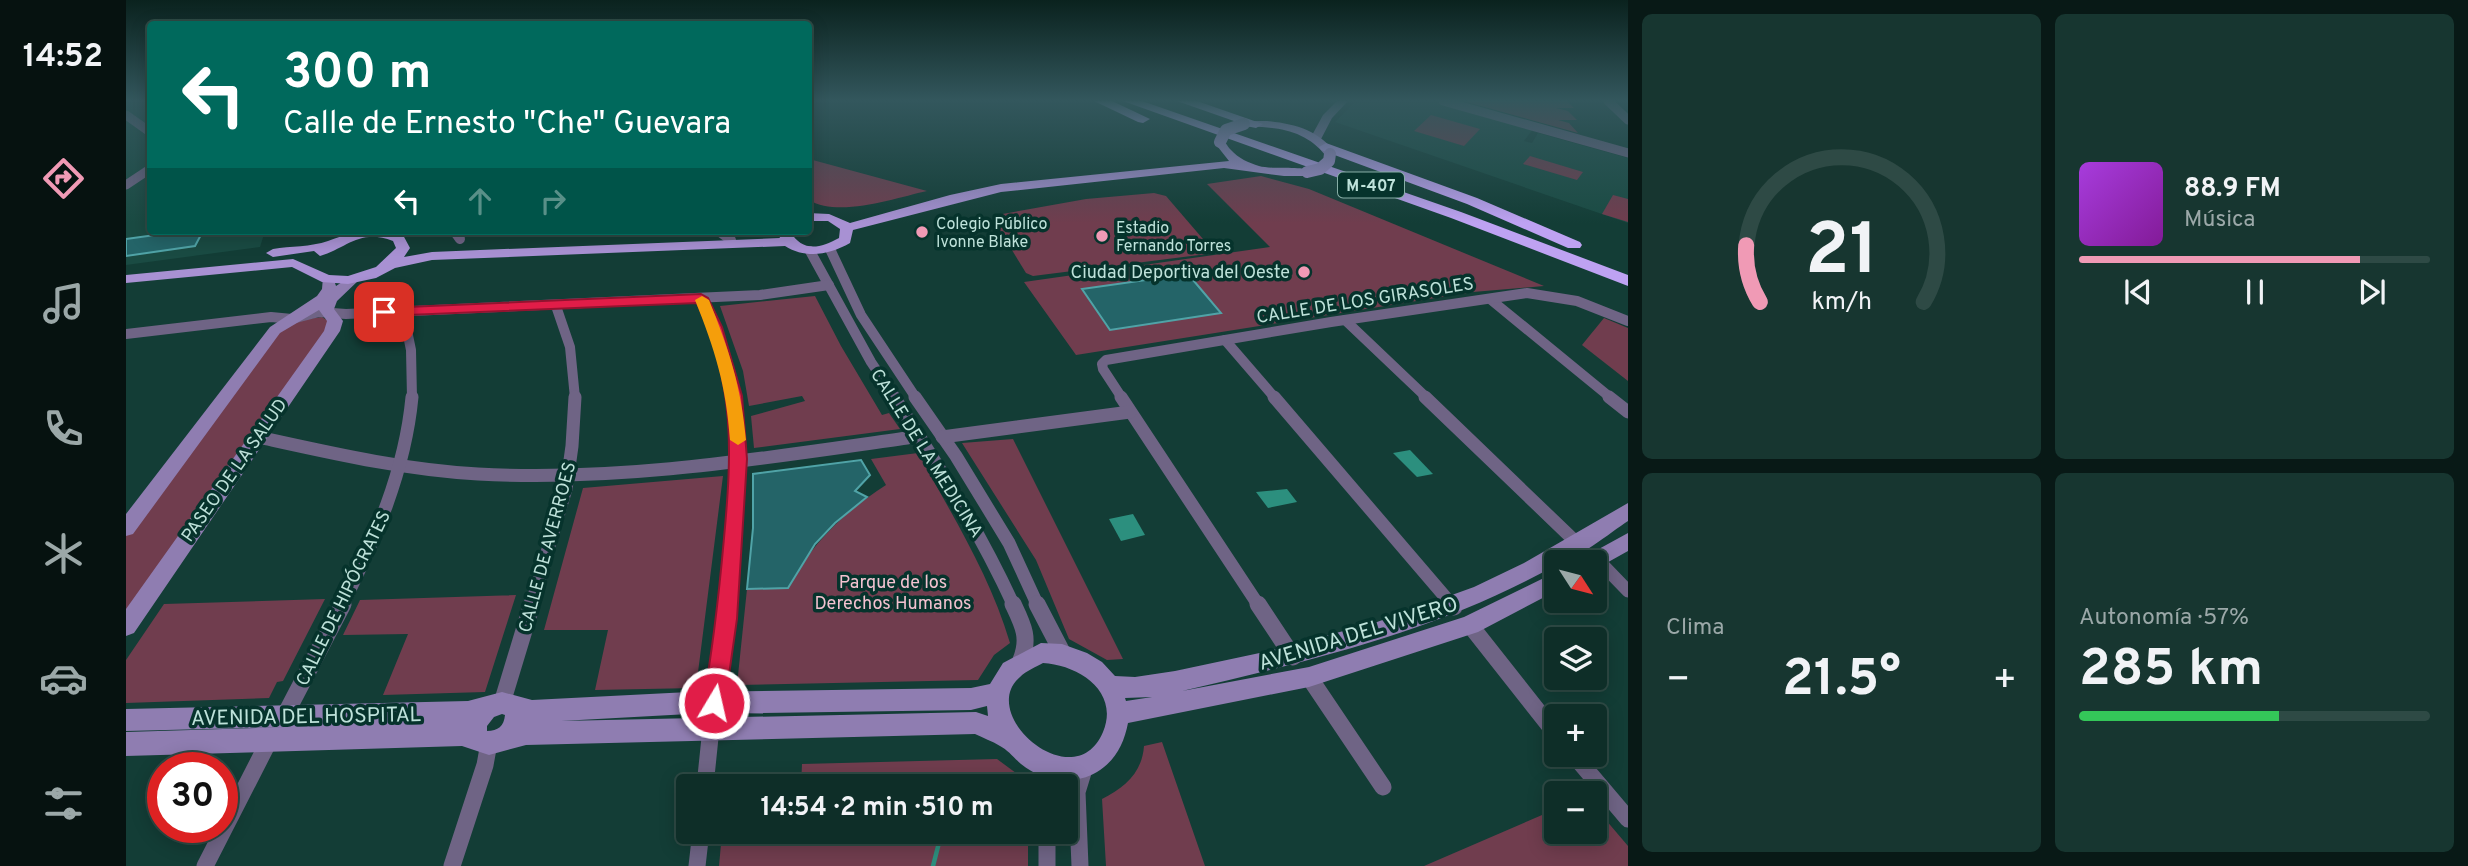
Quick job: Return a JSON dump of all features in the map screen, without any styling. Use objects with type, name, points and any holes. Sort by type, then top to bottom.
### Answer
[{"type":"highway","points":[[1206,141],[1223,148]]},
{"type":"highway","name":"M-407","points":[[1245,141],[1617,269]]},
{"type":"highway","name":"M-407","points":[[1262,141],[1617,269],[1628,281]]},
{"type":"highway","points":[[1324,146],[1472,201],[1617,269]]},
{"type":"highway","points":[[1300,173],[1421,217],[1617,269]]},
{"type":"main road","points":[[845,225],[997,184],[1221,159],[1224,141]]},
{"type":"main road","points":[[1316,141],[1324,146]]},
{"type":"main road","points":[[812,217],[832,218],[845,225],[1000,188],[1224,164],[1300,173],[1320,169],[1329,161],[1324,141]]},
{"type":"main road","points":[[1223,148],[1247,165]]},
{"type":"main road","points":[[403,248],[436,251],[725,235],[786,236],[810,251],[830,249],[845,240],[845,225]]},
{"type":"main road","points":[[126,269],[305,250],[356,235]]},
{"type":"main road","points":[[384,235],[398,238],[403,248]]},
{"type":"main road","points":[[126,279],[293,263],[328,279],[353,279],[392,264],[432,256],[786,236]]},
{"type":"main road","points":[[313,271],[312,263],[329,245]]},
{"type":"main road","points":[[392,264],[403,248]]},
{"type":"main road","points":[[128,524],[275,330],[312,309],[329,289],[328,279]]},
{"type":"main road","name":"PASEO DE LA SALUD","points":[[126,626],[332,331],[335,321],[326,309],[330,299],[353,279]]},
{"type":"main road","name":"AVENIDA DEL VIVERO","points":[[1109,686],[1136,688],[1293,657],[1454,607],[1579,545],[1628,511]]},
{"type":"main road","points":[[1607,554],[1628,541]]},
{"type":"main road","name":"AVENIDA DEL VIVERO","points":[[1119,714],[1309,677],[1470,625],[1544,587]]},
{"type":"main road","points":[[1044,774],[1008,737],[998,715],[998,693],[1005,674],[1021,660],[1041,653],[1063,654],[1085,663],[1109,686],[1119,714],[1113,743],[1097,760],[1085,766],[1057,768],[1047,774]]},
{"type":"main road","name":"AVENIDA DEL HOSPITAL","points":[[126,720],[468,712],[501,707],[532,711],[714,703],[971,699],[998,693]]},
{"type":"main road","points":[[501,707],[517,723],[490,739],[475,723],[501,707]]},
{"type":"main road","name":"AVENIDA DEL HOSPITAL","points":[[126,744],[462,734],[490,739],[526,733],[976,723],[1008,737]]},
{"type":"street","points":[[1587,141],[1628,153]]},
{"type":"street","points":[[126,185],[147,171]]},
{"type":"street","points":[[830,249],[874,336],[1009,543],[1053,639],[1063,654]]},
{"type":"street","name":"CALLE DE LA MEDICINA","points":[[810,251],[858,341],[939,466],[987,548],[1025,629],[1027,645],[1021,660]]},
{"type":"street","points":[[126,334],[215,322],[271,317],[292,319],[311,313],[556,306],[760,295],[829,285]]},
{"type":"street","name":"CALLE DE LOS GIRASOLES","points":[[1130,412],[1103,369],[1105,360],[1527,293],[1559,297],[1628,321]]},
{"type":"street","points":[[701,298],[715,327],[734,396],[739,459],[727,619],[714,703]]},
{"type":"street","points":[[1490,299],[1628,412]]},
{"type":"street","name":"CALLE DE AVERROES","points":[[501,707],[569,475],[576,403],[566,332],[556,306]]},
{"type":"street","name":"CALLE DE HIPÓCRATES","points":[[284,717],[371,548],[400,466],[414,392],[412,354],[403,311]]},
{"type":"street","points":[[1345,320],[1579,545]]},
{"type":"street","points":[[1225,340],[1454,607]]},
{"type":"street","points":[[942,437],[1130,412],[1293,657]]},
{"type":"street","points":[[258,437],[400,466],[479,474],[569,475],[651,471],[907,438],[916,432]]},
{"type":"street","points":[[1607,571],[1628,591]]},
{"type":"street","points":[[1470,625],[1544,719]]},
{"type":"street","points":[[1309,677],[1383,787]]},
{"type":"street","points":[[706,774],[711,727]]},
{"type":"street","points":[[452,866],[485,765],[490,739]]},
{"type":"street","points":[[205,866],[270,741]]},
{"type":"street","points":[[1080,866],[1077,792],[1085,766]]},
{"type":"street","points":[[1584,767],[1628,819]]},
{"type":"street","points":[[697,866],[700,844]]},
{"type":"street","points":[[1047,844],[1048,866]]},
{"type":"shaded area","points":[[126,141],[147,141],[147,235],[264,235],[260,247],[126,265]]},
{"type":"shaded area","points":[[1391,141],[1568,141],[1628,158],[1628,223]]},
{"type":"shaded area","points":[[1410,450],[1433,474],[1417,477],[1393,453]]},
{"type":"shaded area","points":[[1287,489],[1297,502],[1268,508],[1256,492]]},
{"type":"shaded area","points":[[1133,514],[1145,535],[1121,541],[1109,519]]},
{"type":"green space","points":[[1449,141],[1468,141],[1464,146]]},
{"type":"green space","points":[[1530,156],[1583,172],[1577,180],[1523,164]]},
{"type":"green space","points":[[812,160],[927,191],[867,205],[821,205],[812,201]]},
{"type":"green space","name":"Ciudad Deportiva del Oeste","points":[[1261,176],[1309,189],[1544,286],[1473,292],[1076,355],[1024,282],[1270,247],[1207,184]]},
{"type":"green space","name":"Estadio Fernando Torres","points":[[1154,193],[1166,196],[1215,253],[1033,276],[1026,273],[993,219],[997,215],[1086,199]]},
{"type":"green space","points":[[1613,195],[1628,199],[1628,222],[1602,214]]},
{"type":"green space","points":[[815,296],[882,415],[889,413],[900,429],[754,448],[751,416],[805,401],[802,396],[749,406],[743,371],[720,306]]},
{"type":"green space","points":[[322,317],[327,320],[327,330],[126,621],[126,535],[278,334],[292,321]]},
{"type":"green space","points":[[1604,318],[1628,328],[1628,381],[1582,345]]},
{"type":"green space","points":[[1013,439],[1123,659],[1107,660],[1069,639],[1036,560],[962,443]]},
{"type":"green space","name":"Parque de los Derechos Humanos","points":[[918,453],[981,569],[1010,643],[994,655],[978,680],[737,685],[747,589],[788,588],[830,530],[856,506],[886,485],[871,459]]},
{"type":"green space","points":[[723,476],[696,688],[595,690],[608,630],[544,630],[583,488]]},
{"type":"green space","points":[[516,595],[485,692],[383,695],[408,634],[343,635],[360,600]]},
{"type":"green space","points":[[325,599],[283,681],[277,682],[269,698],[126,703],[126,660],[164,604]]},
{"type":"green space","points":[[1162,742],[1205,866],[1106,866],[1102,799],[1131,778],[1140,764],[1144,746]]},
{"type":"green space","points":[[997,759],[1017,774],[802,774],[802,764]]},
{"type":"green space","points":[[1544,814],[1544,844],[1607,844],[1607,821],[1628,846],[1628,866],[1424,866]]},
{"type":"green space","points":[[721,844],[1028,844],[1028,866],[719,866]]},
{"type":"building","points":[[155,235],[201,235],[195,246],[126,256],[126,239]]},
{"type":"building","points":[[1188,274],[1221,313],[1110,330],[1082,289]]},
{"type":"building","points":[[861,460],[870,475],[855,491],[867,497],[835,523],[815,544],[788,588],[747,589],[753,528],[753,474]]},
{"type":"waterway","points":[[933,866],[939,844]]},
{"type":"slow traffic","points":[[702,300],[724,355],[734,396],[738,440]]},
{"type":"place","name":"Colegio Público Ivonne Blake","points":[[922,232]]},
{"type":"place","name":"Estadio Fernando Torres","points":[[1102,236]]},
{"type":"place","name":"Ciudad Deportiva del Oeste","points":[[1304,272]]},
{"type":"route","points":[[384,312],[701,298],[715,327],[734,396],[739,459],[727,619],[714,703]]}]
